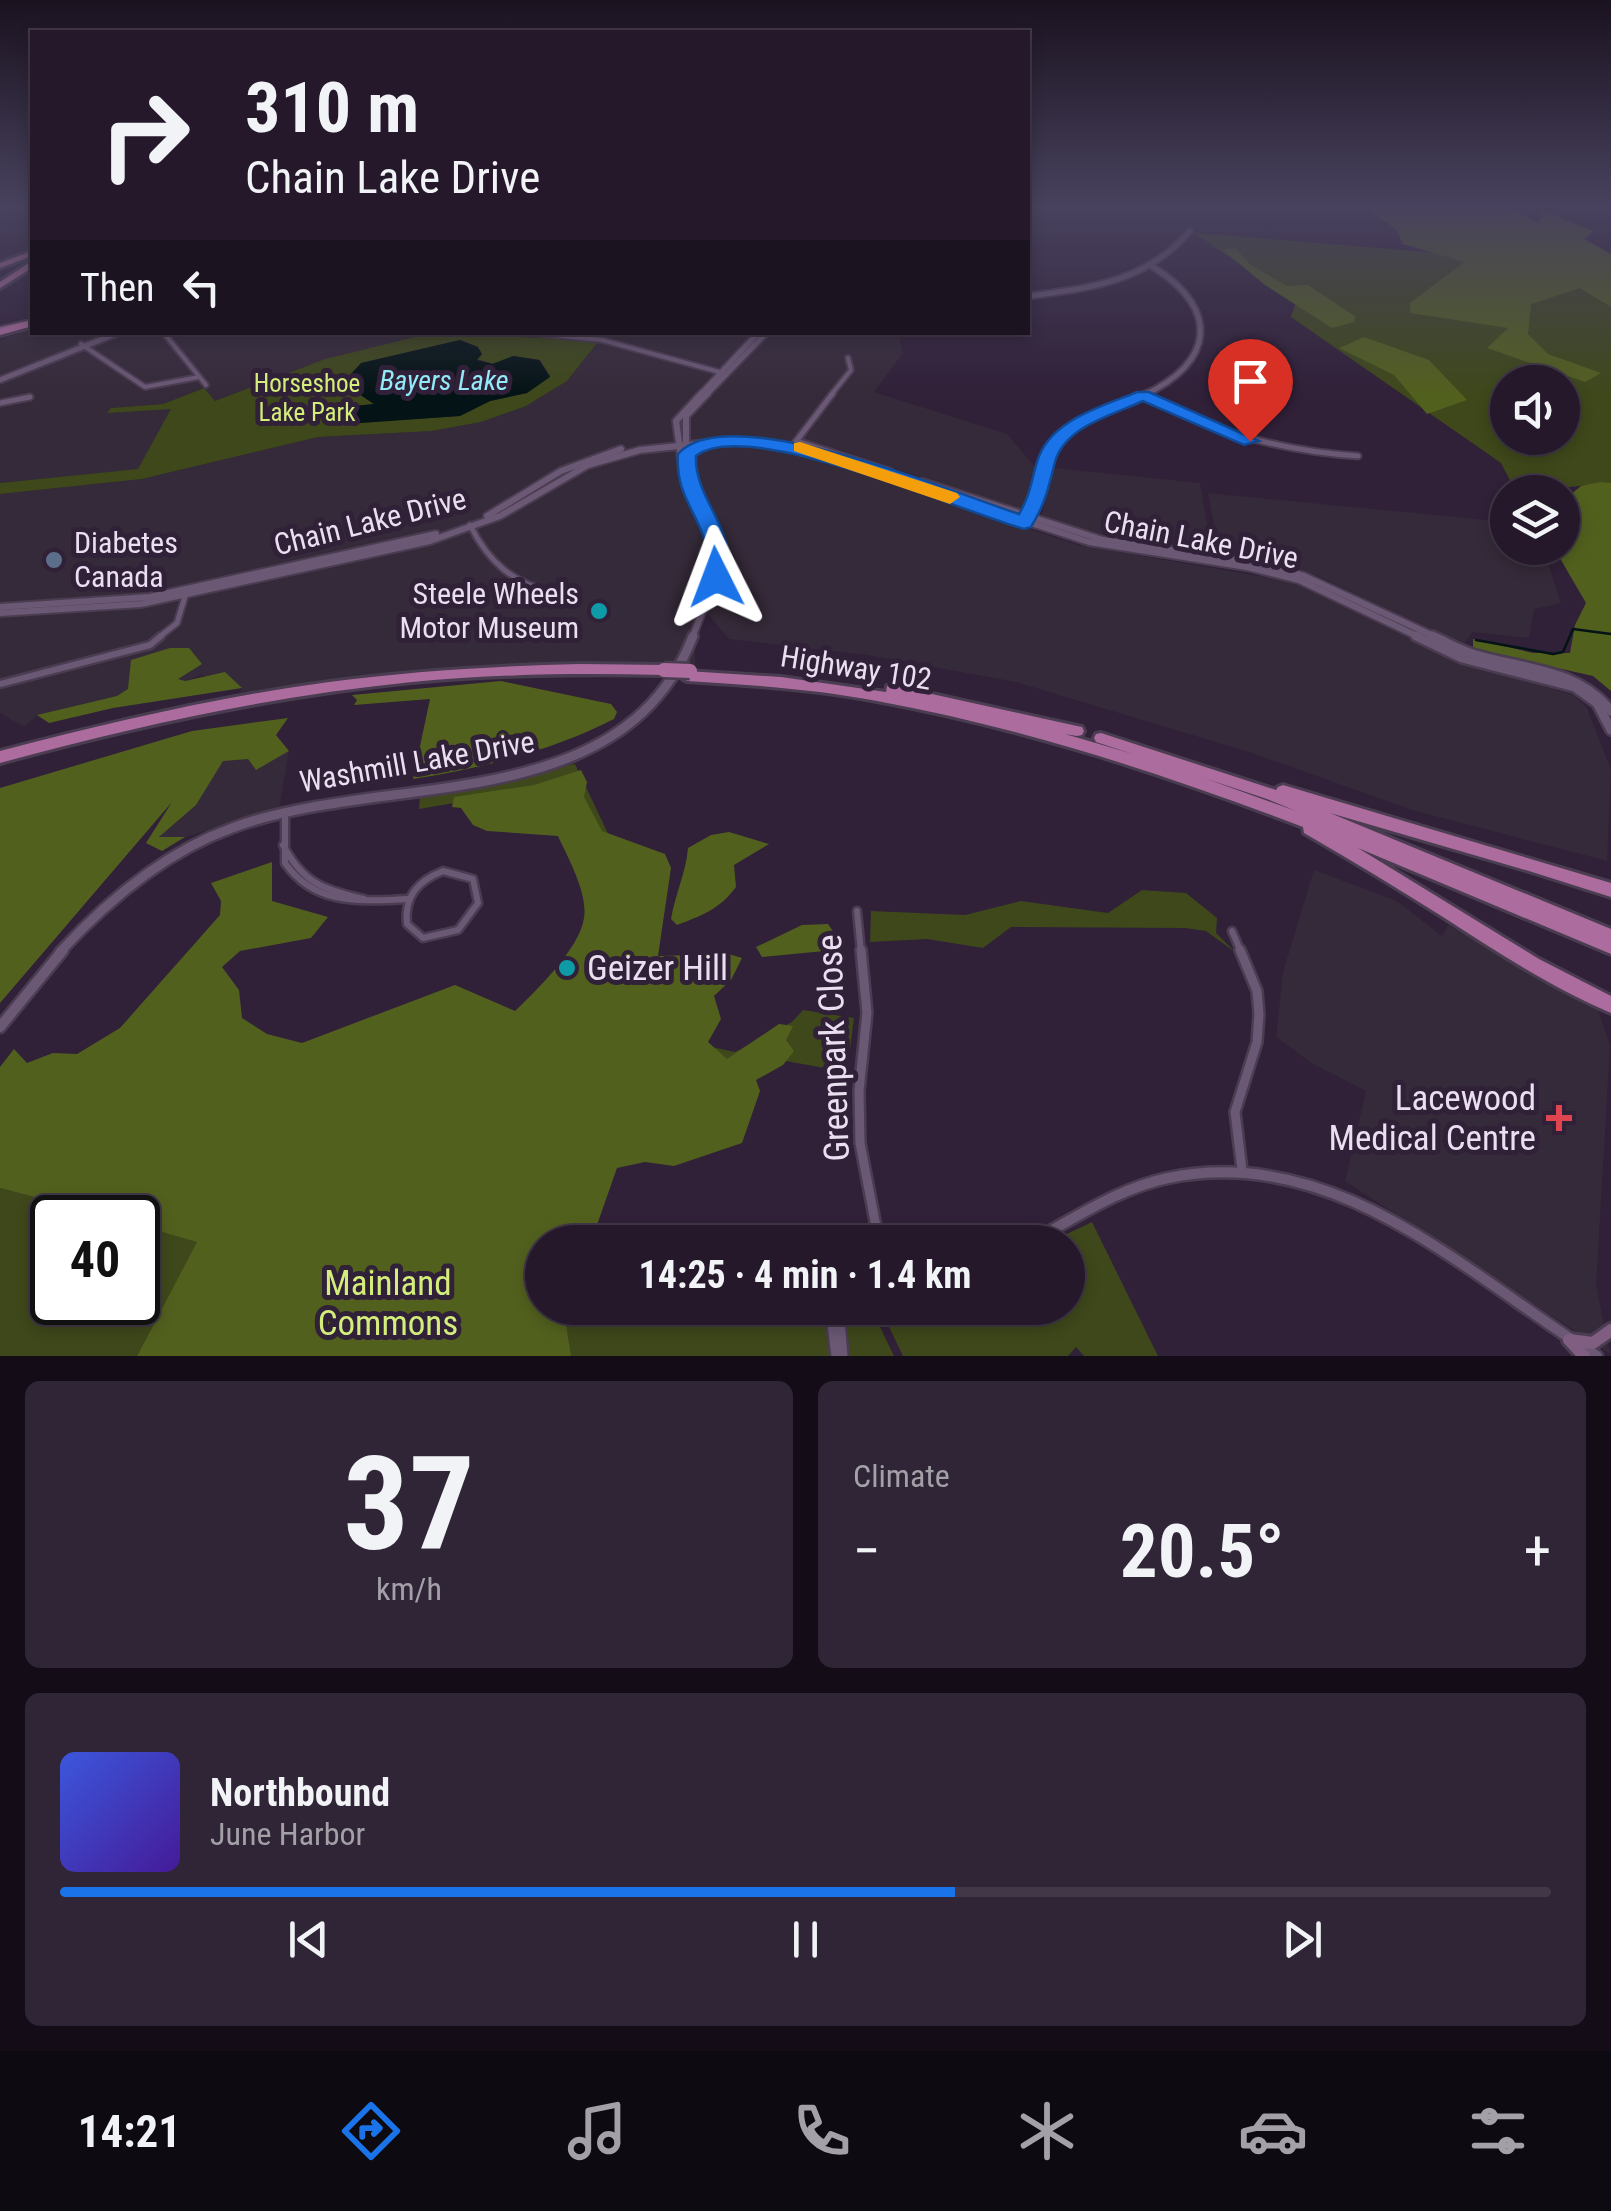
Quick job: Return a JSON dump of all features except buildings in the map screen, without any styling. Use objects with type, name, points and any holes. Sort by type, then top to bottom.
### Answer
[{"type":"highway","points":[[0,285],[26,269]]},
{"type":"highway","points":[[0,330],[30,324]]},
{"type":"highway","name":"Highway 102","points":[[689,674],[874,695],[1006,721],[1092,744],[1268,804],[1605,939]]},
{"type":"highway","name":"Highway 102","points":[[0,760],[144,727],[364,688],[474,677],[782,675],[871,687],[1028,717],[1270,794],[1605,939]]},
{"type":"highway","points":[[1028,717],[1170,754],[1368,821],[1554,870],[1611,890]]},
{"type":"highway","points":[[1092,744],[1275,812],[1417,890],[1539,968],[1611,1005]]},
{"type":"main road","points":[[1569,1340],[1593,1343],[1611,1330]]},
{"type":"main road","points":[[1569,1340],[1584,1356]]},
{"type":"street","points":[[1030,294],[1112,284],[1148,269]]},
{"type":"street","points":[[1025,520],[1040,495],[1046,459],[1058,438],[1081,422],[1143,395],[1185,370],[1202,337],[1200,318],[1190,299],[1156,269]]},
{"type":"street","points":[[83,345],[105,335]]},
{"type":"street","points":[[0,378],[111,335]]},
{"type":"street","points":[[165,335],[206,385]]},
{"type":"street","points":[[551,335],[606,341],[723,370]]},
{"type":"street","points":[[589,335],[723,370]]},
{"type":"street","points":[[681,443],[678,416],[756,335]]},
{"type":"street","points":[[723,370],[764,335]]},
{"type":"street","points":[[83,345],[144,390],[164,389],[200,377]]},
{"type":"street","points":[[795,443],[851,370],[848,358]]},
{"type":"street","points":[[1143,395],[1250,441],[1295,451],[1358,456]]},
{"type":"street","points":[[0,403],[30,397]]},
{"type":"street","name":"Chain Lake Drive","points":[[0,610],[130,606],[349,555],[470,526],[575,467],[628,452],[746,435],[795,443],[1123,550],[1287,576],[1341,596],[1462,658],[1508,673],[1564,682],[1592,698],[1611,730]]},
{"type":"street","name":"Chain Lake Drive","points":[[681,443],[795,443]]},
{"type":"street","name":"Washmill Lake Drive","points":[[681,443],[686,476]]},
{"type":"street","name":"Washmill Lake Drive","points":[[0,1027],[62,946],[134,882],[209,837],[286,811],[548,765],[610,740],[639,720],[663,695],[679,668],[719,564],[716,536],[694,500],[681,443]]},
{"type":"street","points":[[686,458],[700,443]]},
{"type":"street","name":"Chain Lake Drive","points":[[1025,520],[1103,540],[1292,572],[1346,592],[1471,654],[1566,676],[1590,687],[1611,711]]},
{"type":"street","points":[[470,526],[484,555],[501,572],[554,592]]},
{"type":"street","points":[[0,684],[150,645],[177,622],[187,592]]},
{"type":"street","points":[[286,811],[283,845],[290,874],[308,891],[358,902],[407,899],[432,875],[455,870],[473,879],[479,898],[460,930],[435,939],[423,938],[406,924],[407,899]]},
{"type":"street","name":"Greenpark Close","points":[[857,911],[867,1013],[859,1092],[860,1143],[876,1225]]},
{"type":"street","points":[[1232,930],[1257,991],[1259,1014],[1257,1042],[1236,1112],[1242,1170]]},
{"type":"street","points":[[1066,1225],[1162,1179],[1197,1171],[1242,1170],[1304,1180],[1380,1211],[1597,1356]]},
{"type":"street","points":[[834,1325],[840,1356]]},
{"type":"street","points":[[839,1325],[840,1356]]},
{"type":"shaded area","points":[[30,328],[30,335],[423,335],[325,359],[215,401],[203,388],[163,404],[111,408],[173,408],[141,469],[0,483],[0,341]]},
{"type":"shaded area","points":[[603,335],[898,335],[903,353],[874,392],[1007,434],[1036,468],[1035,489],[1024,508],[1016,510],[835,448],[825,461],[1078,545],[1288,581],[1353,607],[1462,664],[1574,695],[1587,708],[1611,770],[1607,861],[1412,810],[1252,753],[1016,682],[867,655],[729,639],[691,595],[696,672],[329,686],[238,697],[242,688],[202,675],[185,681],[176,678],[201,664],[117,696],[38,715],[24,727],[0,713],[0,494],[142,479],[318,437],[432,431],[481,422],[526,406],[567,381]]},
{"type":"shaded area","points":[[1054,468],[1200,483],[1212,552],[1111,536],[1041,518]]},
{"type":"shaded area","points":[[1208,493],[1490,520],[1490,565],[1549,565],[1561,603],[1534,609],[1529,638],[1473,632],[1462,646],[1321,577],[1266,560],[1219,553]]},
{"type":"shaded area","points":[[289,751],[279,808],[185,837],[159,837],[196,805],[223,760],[248,759],[256,770]]},
{"type":"shaded area","points":[[1314,870],[1397,901],[1442,936],[1448,925],[1598,1010],[1610,1045],[1596,1286],[1610,1354],[1345,1181],[1366,1091],[1313,1064],[1276,1037],[1283,972]]},
{"type":"green space","points":[[1246,269],[1258,269],[1287,286],[1308,285],[1356,317],[1354,322],[1332,328]]},
{"type":"green space","points":[[1248,269],[1611,269],[1611,483],[1580,486],[1580,475],[1507,475],[1501,463],[1291,317],[1296,302]]},
{"type":"green space","points":[[1454,269],[1611,269],[1611,307],[1580,288],[1531,304],[1528,334],[1548,354],[1579,365],[1536,365],[1487,348],[1508,328],[1410,313],[1410,303]]},
{"type":"green space","name":"Horseshoe Lake Park","points":[[423,335],[582,340],[586,335],[603,335],[567,381],[526,406],[481,422],[432,431],[318,437],[142,479],[0,494],[0,483],[138,469],[171,409],[107,413],[111,408],[163,404],[204,388],[215,401],[325,359]],"holes":[[[460,340],[477,347],[476,359],[495,364],[513,356],[540,360],[550,376],[527,393],[490,401],[460,416],[349,423],[336,416],[345,407],[374,404],[359,394],[360,387],[352,375],[362,363]]]},
{"type":"green space","points":[[1364,337],[1429,360],[1467,400],[1427,414],[1394,375],[1339,348]]},
{"type":"green space","points":[[1580,365],[1601,373],[1585,382],[1580,380]]},
{"type":"green space","points":[[1611,483],[1611,691],[1593,676],[1473,649],[1473,639],[1533,653],[1570,653],[1575,625],[1586,603],[1564,565],[1580,565],[1581,486]]},
{"type":"green space","points":[[170,648],[189,648],[202,664],[178,679],[185,681],[225,672],[242,688],[113,708],[49,723],[37,715],[117,696],[128,689],[131,660]]},
{"type":"green space","points":[[501,681],[611,704],[617,712],[614,719],[541,749],[491,764],[413,779],[430,699],[354,705],[357,700],[352,695]]},
{"type":"green space","points":[[288,718],[276,735],[289,751],[256,770],[248,759],[223,761],[196,805],[159,837],[185,837],[162,851],[146,843],[172,802],[0,1003],[0,788],[192,731]]},
{"type":"green space","points":[[575,764],[632,884],[666,868],[641,955],[702,1045],[735,1052],[792,1022],[803,1010],[854,1018],[847,1072],[752,1055],[747,1078],[643,1058],[649,1036],[559,1019],[592,939],[602,891],[565,809],[508,794],[419,809],[420,796]]},
{"type":"green space","name":"Mainland Commons","points":[[581,770],[587,782],[584,797],[602,831],[665,854],[671,868],[658,956],[729,954],[742,958],[731,980],[714,996],[721,1019],[708,1042],[727,1059],[779,1024],[793,1026],[786,1040],[794,1051],[783,1065],[756,1080],[760,1091],[742,1143],[674,1166],[645,1162],[617,1168],[597,1225],[525,1225],[525,1325],[566,1325],[571,1356],[137,1356],[153,1325],[160,1325],[160,1312],[197,1242],[160,1231],[160,1195],[30,1196],[0,1188],[0,1067],[14,1049],[27,1063],[53,1053],[77,1054],[120,1028],[220,915],[221,901],[211,883],[272,862],[272,901],[328,917],[311,938],[240,951],[222,967],[239,990],[242,1018],[267,1034],[302,1043],[455,985],[515,1011],[556,968],[581,930],[584,908],[580,887],[558,836],[487,831],[473,825],[461,808],[452,807],[454,797],[534,785]]},
{"type":"green space","points":[[729,832],[769,844],[734,865],[736,887],[723,901],[677,925],[671,919],[688,848],[711,835]]},
{"type":"green space","points":[[1142,890],[1186,893],[1217,918],[1216,933],[1235,952],[1206,931],[1185,928],[1011,927],[983,948],[927,939],[870,942],[871,911],[965,915],[1021,901],[1108,913]]},
{"type":"green space","points":[[828,924],[841,943],[835,950],[762,957],[756,947],[802,925]]},
{"type":"green space","points":[[0,1188],[30,1196],[30,1325],[153,1325],[137,1356],[0,1356]]},
{"type":"green space","points":[[1092,1222],[1158,1356],[1084,1356],[1076,1347],[1068,1356],[903,1356],[888,1325],[1085,1325],[1085,1225]]},
{"type":"green space","points":[[160,1231],[198,1241],[160,1313]]},
{"type":"green space","points":[[525,1311],[525,1325],[879,1325],[894,1356],[300,1356]]},
{"type":"water","name":"Bayers Lake","points":[[460,340],[478,347],[482,354],[477,360],[492,364],[513,356],[539,360],[550,377],[527,393],[490,401],[460,416],[347,424],[335,415],[345,407],[374,404],[359,394],[360,387],[350,375],[361,363]]},
{"type":"waterway","points":[[1476,640],[1553,654],[1563,652],[1573,629],[1611,634]]},
{"type":"slow traffic","points":[[800,447],[950,497]]},
{"type":"place","name":"Diabetes Canada","points":[[54,560]]},
{"type":"place","name":"Steele Wheels Motor Museum","points":[[599,611]]},
{"type":"place","name":"Geizer Hill","points":[[567,968]]},
{"type":"place","name":"Lacewood Medical Centre","points":[[1559,1118]]},
{"type":"route","points":[[716,577],[720,554],[716,536],[694,500],[686,476],[687,454],[700,443],[779,442],[1024,522],[1040,495],[1046,459],[1058,438],[1081,422],[1143,395],[1201,424],[1250,441]]}]
